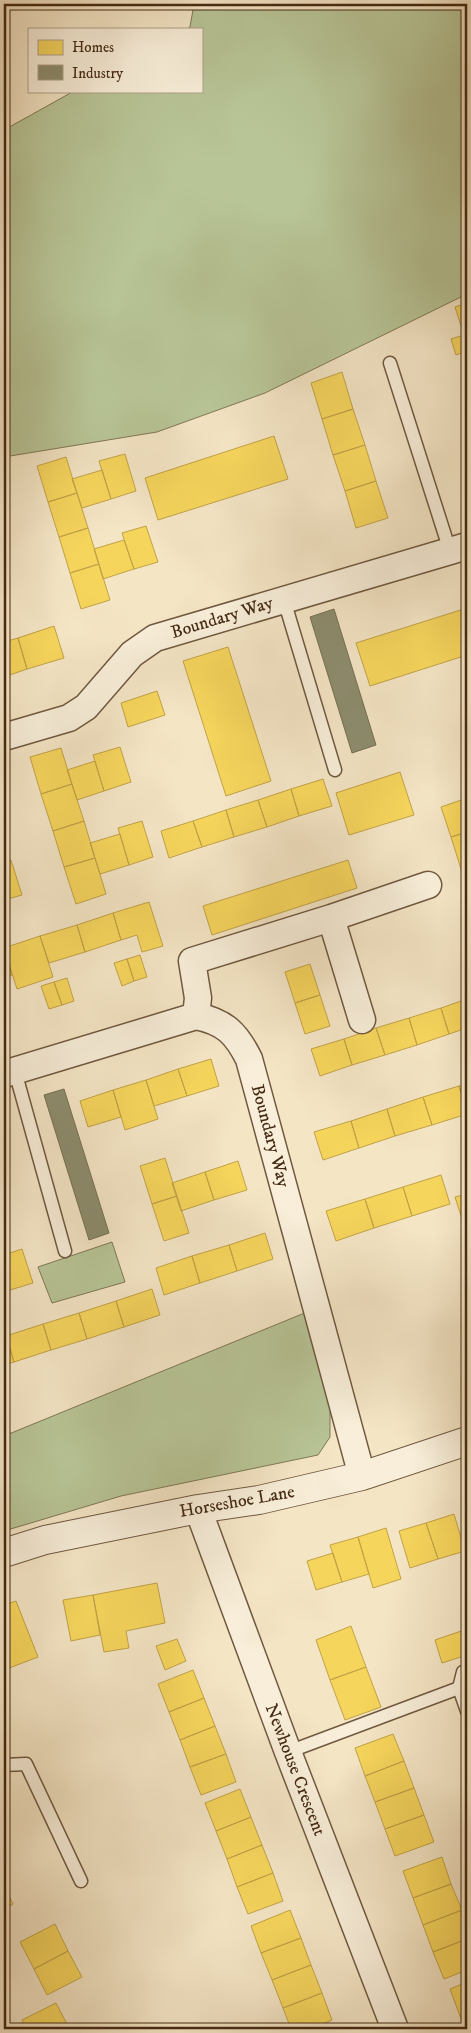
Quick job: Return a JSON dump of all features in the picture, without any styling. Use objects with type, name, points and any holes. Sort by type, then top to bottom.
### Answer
[{"type":"street","name":"Boundary Way","points":[[4,737],[69,718],[86,707],[132,654],[155,638],[459,548]]},
{"type":"street","points":[[11,1072],[196,1016],[198,998],[192,961],[331,918],[428,885]]},
{"type":"street","points":[[331,918],[362,1020]]},
{"type":"street","name":"Boundary Way","points":[[196,1016],[211,1019],[233,1032],[249,1059],[362,1476]]},
{"type":"street","name":"Horseshoe Lane","points":[[4,1553],[45,1540],[198,1509],[259,1500],[362,1476],[467,1441]]},
{"type":"street","name":"Newhouse Crescent","points":[[198,1509],[288,1752],[395,2029]]},
{"type":"lane","points":[[390,363],[459,548]]},
{"type":"lane","points":[[284,600],[335,770]]},
{"type":"lane","points":[[11,1072],[18,1082],[65,1251]]},
{"type":"lane","points":[[467,1671],[462,1672],[459,1688],[467,1711]]},
{"type":"lane","points":[[288,1752],[459,1688]]},
{"type":"lane","points":[[4,1765],[26,1764],[81,1881]]},
{"type":"green space","points":[[194,4],[467,4],[467,294],[265,393],[157,432],[4,457],[4,130],[72,92],[202,92],[202,28],[188,28]]},
{"type":"green space","points":[[112,1242],[125,1282],[52,1303],[38,1267]]},
{"type":"green space","points":[[307,1312],[330,1405],[330,1437],[318,1455],[121,1496],[4,1531],[4,1436]]},
{"type":"building: Homes","points":[[467,303],[467,351],[456,355],[451,339],[464,335],[455,307]]},
{"type":"building: Homes","points":[[342,372],[353,409],[322,419],[311,383]]},
{"type":"building: Homes","points":[[353,409],[365,445],[333,455],[322,419]]},
{"type":"building: Homes","points":[[274,436],[288,479],[158,520],[145,478]]},
{"type":"building: Homes","points":[[365,445],[376,481],[345,491],[333,455]]},
{"type":"building: Homes","points":[[125,454],[136,491],[111,499],[99,461]]},
{"type":"building: Homes","points":[[66,457],[77,493],[48,502],[37,466]]},
{"type":"building: Homes","points":[[102,470],[111,499],[82,508],[72,479]]},
{"type":"building: Homes","points":[[376,481],[388,518],[356,528],[345,491]]},
{"type":"building: Homes","points":[[77,493],[88,528],[59,537],[48,502]]},
{"type":"building: Homes","points":[[146,526],[158,562],[134,569],[122,533]]},
{"type":"building: Homes","points":[[88,528],[99,564],[70,573],[59,537]]},
{"type":"building: Homes","points":[[124,540],[134,569],[103,579],[94,549]]},
{"type":"building: Homes","points":[[99,564],[110,600],[81,609],[70,573]]},
{"type":"building: Homes","points":[[467,608],[467,655],[370,686],[356,643]]},
{"type":"building: Homes","points":[[54,626],[64,658],[27,669],[18,638]]},
{"type":"building: Homes","points":[[18,638],[27,669],[4,677],[4,642]]},
{"type":"building: Homes","points":[[228,647],[271,781],[226,796],[183,661]]},
{"type":"building: Homes","points":[[157,691],[165,715],[128,727],[121,703]]},
{"type":"building: Homes","points":[[120,747],[131,782],[104,791],[93,755]]},
{"type":"building: Homes","points":[[61,748],[72,784],[41,794],[30,757]]},
{"type":"building: Homes","points":[[95,761],[104,791],[77,800],[67,770]]},
{"type":"building: Homes","points":[[400,772],[414,815],[349,835],[336,793]]},
{"type":"building: Homes","points":[[323,779],[332,806],[299,816],[291,789]]},
{"type":"building: Homes","points":[[72,784],[84,821],[53,831],[41,794]]},
{"type":"building: Homes","points":[[291,789],[299,816],[267,827],[258,800]]},
{"type":"building: Homes","points":[[467,798],[467,832],[451,837],[441,807]]},
{"type":"building: Homes","points":[[258,800],[267,827],[234,837],[226,810]]},
{"type":"building: Homes","points":[[226,810],[234,837],[202,847],[193,821]]},
{"type":"building: Homes","points":[[84,821],[95,858],[64,867],[53,831]]},
{"type":"building: Homes","points":[[142,821],[153,857],[129,865],[118,828]]},
{"type":"building: Homes","points":[[193,821],[202,847],[169,858],[161,831]]},
{"type":"building: Homes","points":[[467,832],[467,867],[461,869],[451,837]]},
{"type":"building: Homes","points":[[120,834],[129,865],[100,874],[90,843]]},
{"type":"building: Homes","points":[[95,858],[106,894],[76,904],[64,867]]},
{"type":"building: Homes","points":[[11,860],[22,895],[4,900],[4,862]]},
{"type":"building: Homes","points":[[348,860],[357,888],[212,935],[203,906]]},
{"type":"building: Homes","points":[[467,867],[467,889],[461,869]]},
{"type":"building: Homes","points":[[149,902],[163,946],[142,952],[137,935],[121,940],[113,913]]},
{"type":"building: Homes","points":[[113,913],[121,940],[85,952],[77,925]]},
{"type":"building: Homes","points":[[77,925],[85,952],[49,963],[40,936]]},
{"type":"building: Homes","points":[[40,936],[53,977],[17,989],[4,948]]},
{"type":"building: Homes","points":[[4,948],[12,975],[4,977]]},
{"type":"building: Homes","points":[[140,955],[147,977],[134,981],[127,959]]},
{"type":"building: Homes","points":[[127,959],[134,981],[122,986],[114,963]]},
{"type":"building: Homes","points":[[310,964],[320,995],[295,1003],[285,972]]},
{"type":"building: Homes","points":[[67,978],[74,1001],[62,1005],[54,982]]},
{"type":"building: Homes","points":[[54,982],[62,1005],[49,1009],[41,986]]},
{"type":"building: Homes","points":[[320,995],[330,1026],[305,1034],[295,1003]]},
{"type":"building: Homes","points":[[467,999],[467,1028],[449,1034],[441,1008]]},
{"type":"building: Homes","points":[[441,1008],[449,1034],[417,1045],[409,1018]]},
{"type":"building: Homes","points":[[409,1018],[417,1045],[385,1055],[376,1028]]},
{"type":"building: Homes","points":[[376,1028],[385,1055],[352,1065],[344,1039]]},
{"type":"building: Homes","points":[[344,1039],[352,1065],[320,1076],[311,1049]]},
{"type":"building: Homes","points":[[211,1059],[219,1086],[187,1096],[178,1069]]},
{"type":"building: Homes","points":[[178,1069],[187,1096],[154,1106],[146,1080]]},
{"type":"building: Homes","points":[[146,1080],[158,1119],[125,1130],[113,1090]]},
{"type":"building: Homes","points":[[467,1083],[467,1110],[459,1086]]},
{"type":"building: Homes","points":[[459,1086],[467,1114],[432,1125],[423,1097]]},
{"type":"building: Homes","points":[[113,1090],[121,1117],[88,1127],[80,1101]]},
{"type":"building: Homes","points":[[423,1097],[432,1125],[395,1136],[387,1109]]},
{"type":"building: Homes","points":[[387,1109],[395,1136],[359,1148],[351,1121]]},
{"type":"building: Homes","points":[[351,1121],[359,1148],[323,1160],[314,1132]]},
{"type":"building: Homes","points":[[165,1158],[177,1196],[152,1204],[140,1166]]},
{"type":"building: Homes","points":[[238,1161],[247,1190],[214,1200],[205,1172]]},
{"type":"building: Homes","points":[[205,1172],[214,1200],[181,1211],[172,1183]]},
{"type":"building: Homes","points":[[441,1175],[450,1204],[412,1216],[403,1187]]},
{"type":"building: Homes","points":[[403,1187],[412,1216],[374,1228],[365,1199]]},
{"type":"building: Homes","points":[[4,1189],[10,1210],[4,1212]]},
{"type":"building: Homes","points":[[467,1194],[467,1224],[464,1225],[455,1197]]},
{"type":"building: Homes","points":[[177,1196],[189,1233],[164,1241],[152,1204]]},
{"type":"building: Homes","points":[[365,1199],[374,1228],[336,1241],[326,1211]]},
{"type":"building: Homes","points":[[265,1233],[273,1259],[237,1271],[229,1245]]},
{"type":"building: Homes","points":[[229,1245],[237,1271],[200,1283],[192,1256]]},
{"type":"building: Homes","points":[[22,1249],[33,1283],[7,1291],[4,1282],[4,1255]]},
{"type":"building: Homes","points":[[192,1256],[200,1283],[164,1295],[156,1268]]},
{"type":"building: Homes","points":[[152,1289],[160,1315],[124,1327],[116,1301]]},
{"type":"building: Homes","points":[[116,1301],[124,1327],[87,1339],[79,1313]]},
{"type":"building: Homes","points":[[79,1313],[87,1339],[51,1350],[43,1324]]},
{"type":"building: Homes","points":[[43,1324],[51,1350],[14,1362],[6,1336]]},
{"type":"building: Homes","points":[[4,1336],[6,1336],[14,1362],[4,1365]]},
{"type":"building: Homes","points":[[454,1514],[465,1551],[438,1559],[426,1523]]},
{"type":"building: Homes","points":[[426,1523],[438,1559],[410,1568],[399,1531]]},
{"type":"building: Homes","points":[[386,1528],[401,1579],[373,1588],[358,1537]]},
{"type":"building: Homes","points":[[358,1537],[369,1574],[342,1582],[330,1545]]},
{"type":"building: Homes","points":[[333,1553],[342,1582],[316,1590],[307,1561]]},
{"type":"building: Homes","points":[[157,1583],[165,1623],[126,1631],[129,1648],[104,1652],[93,1595]]},
{"type":"building: Homes","points":[[93,1595],[100,1635],[71,1641],[63,1600]]},
{"type":"building: Homes","points":[[16,1601],[38,1657],[4,1670],[4,1605]]},
{"type":"building: Homes","points":[[351,1626],[366,1667],[330,1680],[316,1640]]},
{"type":"building: Homes","points":[[467,1629],[467,1655],[442,1663],[435,1640]]},
{"type":"building: Homes","points":[[177,1639],[186,1661],[165,1670],[156,1646]]},
{"type":"building: Homes","points":[[366,1667],[381,1707],[345,1720],[330,1680]]},
{"type":"building: Homes","points":[[193,1670],[204,1698],[169,1712],[158,1684]]},
{"type":"building: Homes","points":[[204,1698],[215,1726],[180,1740],[169,1712]]},
{"type":"building: Homes","points":[[215,1726],[226,1754],[190,1767],[180,1740]]},
{"type":"building: Homes","points":[[393,1734],[404,1761],[365,1776],[355,1748]]},
{"type":"building: Homes","points":[[226,1754],[236,1782],[201,1795],[190,1767]]},
{"type":"building: Homes","points":[[404,1761],[414,1788],[375,1802],[365,1776]]},
{"type":"building: Homes","points":[[414,1788],[424,1815],[385,1829],[375,1802]]},
{"type":"building: Homes","points":[[240,1789],[251,1817],[216,1831],[205,1803]]},
{"type":"building: Homes","points":[[424,1815],[434,1842],[395,1856],[385,1829]]},
{"type":"building: Homes","points":[[251,1817],[262,1845],[227,1859],[216,1831]]},
{"type":"building: Homes","points":[[262,1845],[273,1873],[237,1887],[227,1859]]},
{"type":"building: Homes","points":[[442,1857],[451,1884],[413,1898],[403,1871]]},
{"type":"building: Homes","points":[[273,1873],[283,1901],[248,1914],[237,1887]]},
{"type":"building: Homes","points":[[451,1884],[462,1910],[423,1925],[413,1898]]},
{"type":"building: Homes","points":[[4,1886],[13,1904],[4,1909]]},
{"type":"building: Homes","points":[[290,1910],[301,1938],[261,1953],[251,1926]]},
{"type":"building: Homes","points":[[462,1910],[467,1926],[467,1939],[433,1952],[423,1925]]},
{"type":"building: Homes","points":[[55,1924],[68,1951],[34,1969],[20,1942]]},
{"type":"building: Homes","points":[[301,1938],[311,1965],[272,1980],[261,1953]]},
{"type":"building: Homes","points":[[467,1939],[467,1970],[444,1979],[433,1952]]},
{"type":"building: Homes","points":[[68,1951],[82,1977],[47,1995],[34,1969]]},
{"type":"building: Homes","points":[[311,1965],[322,1993],[283,2008],[272,1980]]},
{"type":"building: Homes","points":[[467,1982],[467,2014],[460,2016],[450,1989]]},
{"type":"building: Homes","points":[[322,1993],[332,2020],[310,2029],[291,2029],[283,2008]]},
{"type":"building: Homes","points":[[56,2003],[69,2028],[27,2029],[22,2020]]},
{"type":"building: Homes","points":[[467,2014],[467,2029],[465,2029],[460,2016]]},
{"type":"building: Industry","points":[[334,609],[376,745],[352,753],[310,617]]},
{"type":"building: Industry","points":[[64,1089],[109,1233],[89,1240],[44,1095]]}]
